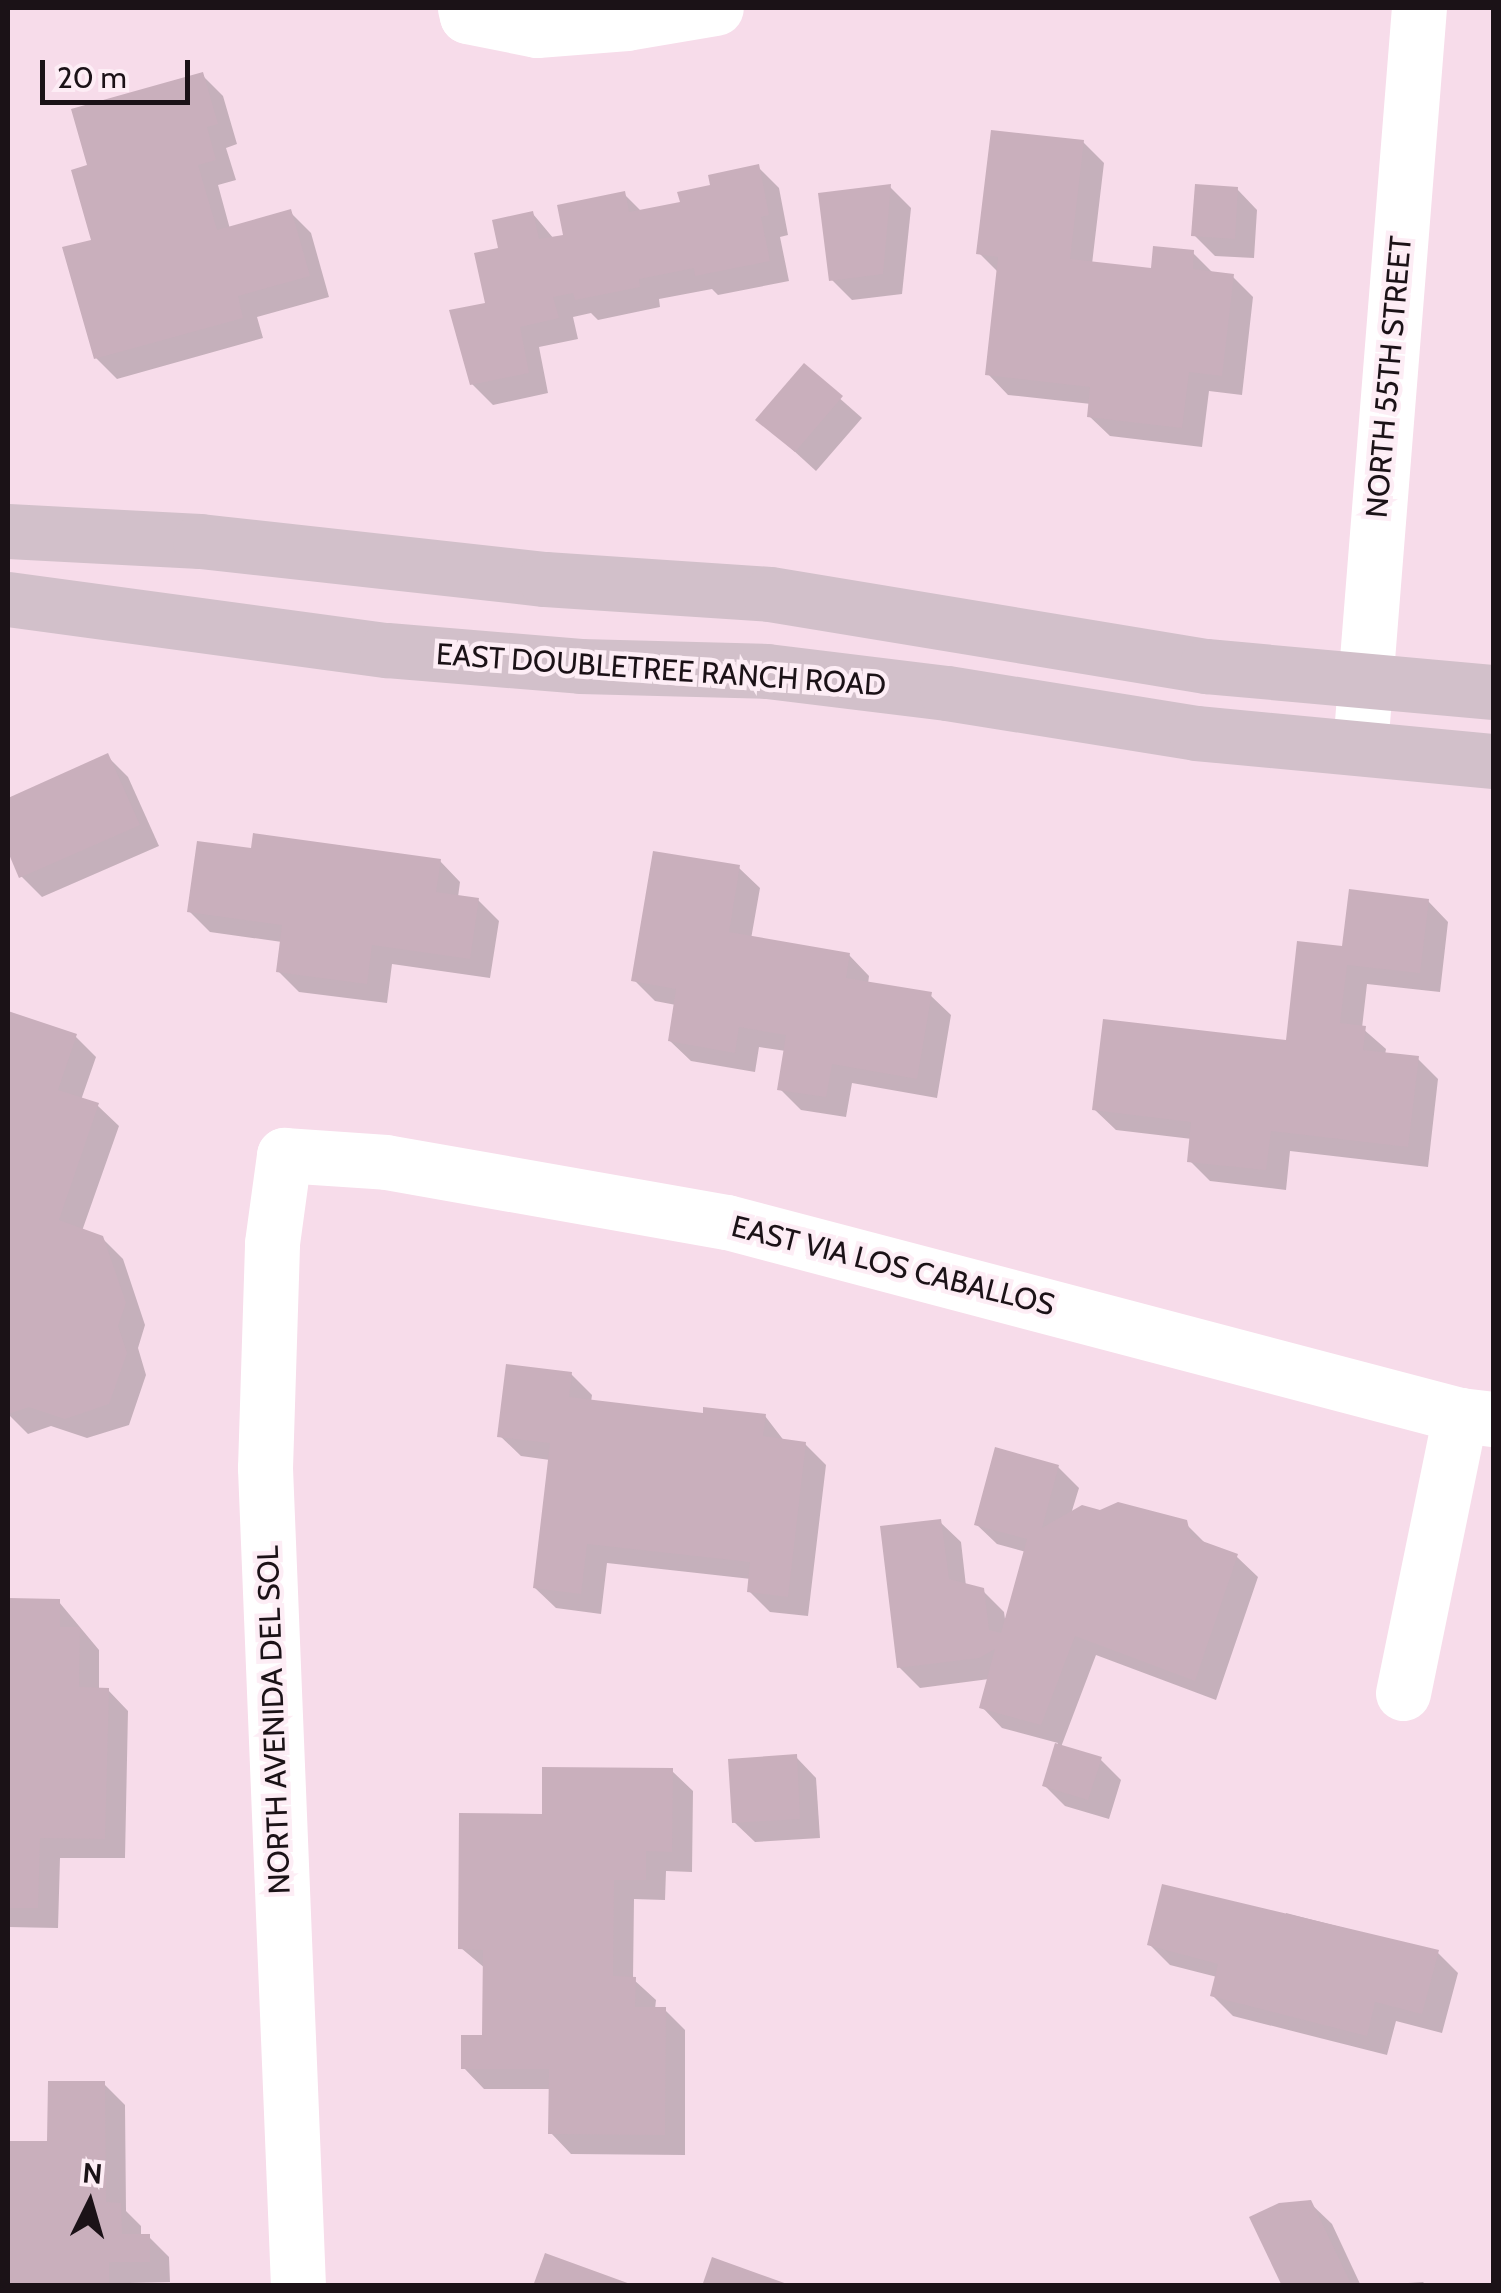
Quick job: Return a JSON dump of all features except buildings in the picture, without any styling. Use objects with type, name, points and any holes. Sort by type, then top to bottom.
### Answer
[{"type":"main road","points":[[8,531],[200,541],[545,578],[770,594],[1206,666],[1365,677],[1494,692]]},
{"type":"main road","name":"EAST DOUBLETREE RANCH ROAD","points":[[8,598],[387,650],[580,666],[767,671],[947,693],[1196,733],[1494,761]]},
{"type":"street","points":[[466,12],[537,30],[627,23],[716,8]]},
{"type":"street","name":"NORTH 55TH STREET","points":[[1360,747],[1419,8]]},
{"type":"street","name":"EAST VIA LOS CABALLOS","points":[[284,1155],[386,1162],[727,1222],[1476,1417]]},
{"type":"street","name":"NORTH AVENIDA DEL SOL","points":[[284,1155],[272,1243],[264,1468],[298,2286]]},
{"type":"street","points":[[1403,1693],[1476,1417]]}]
